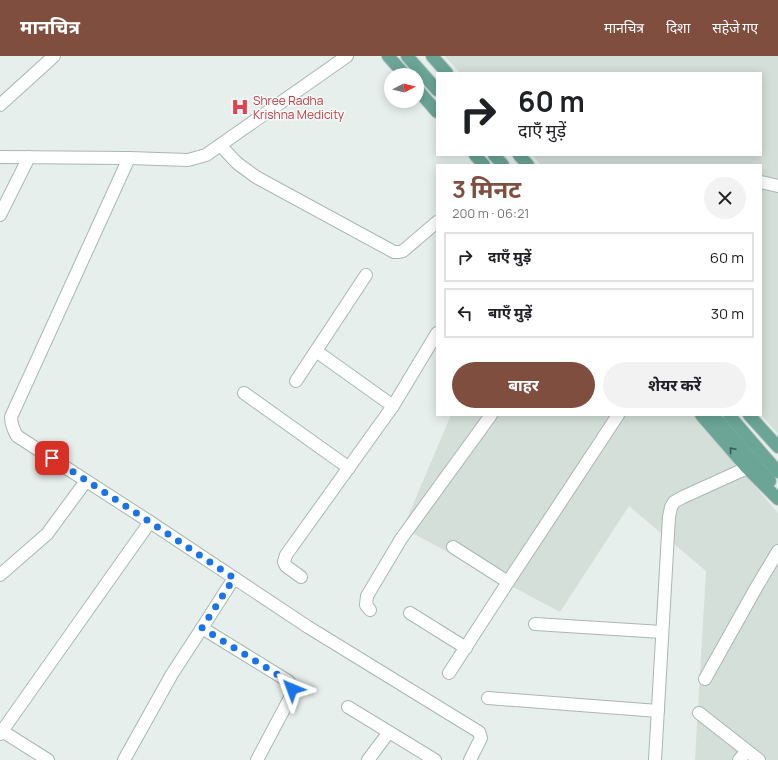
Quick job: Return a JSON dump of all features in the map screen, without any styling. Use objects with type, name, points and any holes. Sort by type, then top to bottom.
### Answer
[{"type":"main road","points":[[388,56],[399,68]]},
{"type":"main road","points":[[407,56],[436,89]]},
{"type":"main road","points":[[432,56],[446,72]]},
{"type":"main road","points":[[424,97],[436,111]]},
{"type":"main road","points":[[476,156],[483,164]]},
{"type":"main road","points":[[495,156],[502,164]]},
{"type":"main road","points":[[520,156],[527,164]]},
{"type":"main road","points":[[702,416],[748,468],[778,498]]},
{"type":"main road","points":[[714,416],[778,489]]},
{"type":"main road","points":[[730,416],[778,472]]},
{"type":"main road","points":[[750,416],[778,448]]},
{"type":"street","points":[[0,105],[53,56]]},
{"type":"street","points":[[0,157],[188,160],[206,155],[347,56]]},
{"type":"street","points":[[220,145],[237,163],[256,177],[394,252],[403,251],[436,223]]},
{"type":"street","points":[[0,214],[29,157]]},
{"type":"street","points":[[129,158],[11,417],[11,424],[17,436],[308,627],[479,732],[481,738],[470,760]]},
{"type":"street","points":[[762,182],[778,186]]},
{"type":"street","points":[[296,381],[366,275]]},
{"type":"street","points":[[301,578],[286,566],[284,562],[285,558],[393,406],[436,335]]},
{"type":"street","points":[[316,350],[393,406]]},
{"type":"street","points":[[244,393],[349,468]]},
{"type":"street","points":[[370,610],[366,605],[367,596],[401,539],[490,416]]},
{"type":"street","points":[[449,673],[580,470],[617,416]]},
{"type":"street","points":[[655,760],[666,555],[671,507],[674,502],[683,497],[748,468]]},
{"type":"street","points":[[0,575],[47,534],[86,481]]},
{"type":"street","points":[[48,760],[1,732],[150,522]]},
{"type":"street","points":[[453,547],[508,582]]},
{"type":"street","points":[[705,679],[778,551]]},
{"type":"street","points":[[124,760],[172,674],[234,578]]},
{"type":"street","points":[[410,613],[466,648]]},
{"type":"street","points":[[535,624],[662,632]]},
{"type":"street","points":[[202,628],[288,681],[291,685],[292,694],[257,760]]},
{"type":"street","points":[[488,698],[658,710]]},
{"type":"street","points":[[348,707],[434,760]]},
{"type":"street","points":[[699,713],[743,755],[759,760]]},
{"type":"street","points":[[368,760],[389,732]]},
{"type":"shaded area","points":[[445,56],[778,56],[778,434],[762,416],[762,164],[540,164],[533,156],[762,156],[762,72],[459,72]]},
{"type":"shaded area","points":[[451,416],[694,416],[778,513],[778,760],[695,760],[706,571],[629,506],[560,612],[403,528]]},
{"type":"place","name":"Shree Radha Krishna Medicity","points":[[240,107]]},
{"type":"route","points":[[52,458],[234,578],[202,628],[288,681],[292,689]]}]
